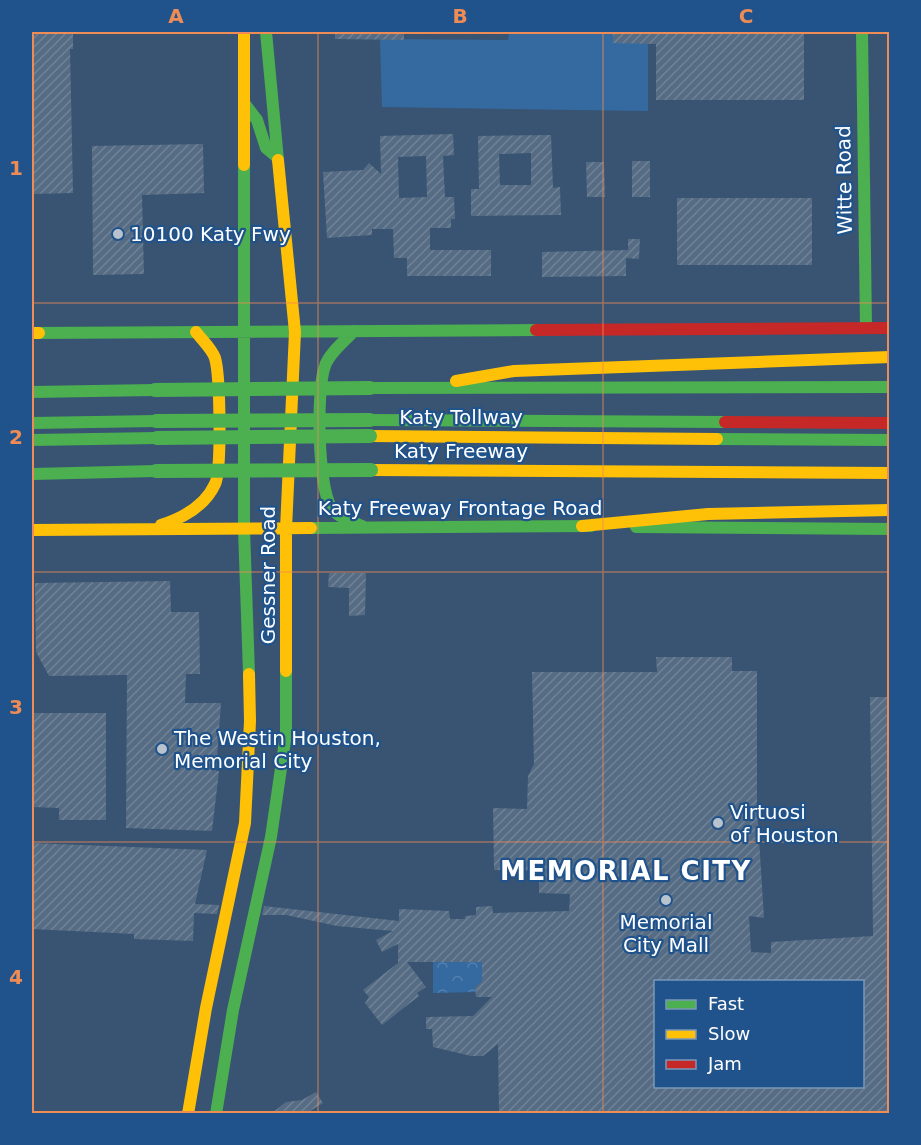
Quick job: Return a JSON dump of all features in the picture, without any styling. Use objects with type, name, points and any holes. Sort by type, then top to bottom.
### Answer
[{"type":"main road","name":"Gessner Road","points":[[188,1113],[206,1008],[245,823],[250,721],[244,529],[244,32]]},
{"type":"main road","name":"Gessner Road","points":[[216,1113],[225,1049],[271,837],[286,734],[286,529],[295,332],[266,32]]},
{"type":"main road","name":"Witte Road","points":[[862,32],[866,328]]},
{"type":"main road","points":[[244,103],[258,121],[266,150],[270,155],[278,158]]},
{"type":"main road","points":[[34,333],[890,328]]},
{"type":"main road","points":[[354,331],[325,365],[322,381],[322,484],[330,506],[339,516],[366,528]]},
{"type":"main road","points":[[145,530],[172,522],[198,507],[212,492],[217,481],[219,374],[214,356],[196,332]]},
{"type":"main road","points":[[413,388],[514,371],[890,357]]},
{"type":"main road","points":[[32,392],[370,388],[890,387]]},
{"type":"main road","name":"Katy Tollway","points":[[32,423],[370,420],[890,423]]},
{"type":"main road","name":"Katy Tollway","points":[[32,440],[370,436],[890,440]]},
{"type":"main road","name":"Katy Freeway","points":[[35,474],[371,470],[890,473]]},
{"type":"main road","points":[[582,526],[708,514],[890,510]]},
{"type":"main road","name":"Katy Freeway Frontage Road","points":[[32,530],[582,526],[890,529]]},
{"type":"green space","points":[[509,32],[648,32],[648,111],[382,107],[380,39],[508,40]]},
{"type":"green space","points":[[433,962],[482,962],[482,981],[475,988],[475,992],[433,993]]},
{"type":"building","points":[[32,32],[73,32],[73,49],[70,49],[73,193],[32,194]]},
{"type":"building","points":[[335,32],[404,32],[404,40],[335,39]]},
{"type":"building","points":[[613,32],[804,32],[804,100],[656,100],[656,44],[613,43]]},
{"type":"building","points":[[453,134],[454,155],[443,156],[445,197],[454,197],[455,219],[451,219],[451,228],[430,228],[430,250],[491,250],[491,276],[407,276],[407,258],[394,258],[393,229],[372,229],[372,235],[327,238],[323,172],[363,170],[369,163],[381,174],[380,136]],"holes":[[[426,156],[427,197],[399,198],[398,157]]]},
{"type":"building","points":[[551,135],[553,188],[560,187],[561,215],[471,216],[471,189],[479,189],[478,136]],"holes":[[[531,153],[531,185],[500,185],[499,154]]]},
{"type":"building","name":"10100 Katy Fwy","points":[[203,144],[204,193],[142,195],[144,274],[93,275],[92,146]]},
{"type":"building","points":[[632,161],[650,161],[650,197],[632,197]]},
{"type":"building","points":[[586,162],[604,162],[605,197],[587,197]]},
{"type":"building","points":[[677,198],[812,198],[812,265],[677,265]]},
{"type":"building","points":[[628,239],[640,239],[639,259],[626,258],[626,276],[542,277],[542,252],[628,250]]},
{"type":"building","points":[[329,573],[366,573],[365,615],[349,616],[349,588],[328,587]]},
{"type":"building","points":[[170,581],[171,612],[199,612],[200,674],[186,674],[185,703],[221,703],[216,771],[219,771],[212,831],[126,828],[127,675],[49,676],[36,652],[35,583]]},
{"type":"building","name":"Memorial City Mall","points":[[656,657],[732,657],[732,671],[757,671],[757,807],[764,918],[749,916],[751,952],[771,953],[771,942],[873,936],[870,697],[890,697],[890,1113],[499,1113],[498,1044],[483,1056],[471,1056],[433,1047],[432,1029],[426,1029],[426,1017],[473,1016],[492,997],[476,997],[475,988],[482,981],[482,962],[407,962],[426,987],[417,993],[419,996],[382,1025],[365,1003],[369,997],[363,990],[398,963],[398,944],[382,952],[376,940],[393,931],[337,926],[286,915],[262,915],[264,906],[399,921],[399,909],[449,911],[450,919],[465,919],[465,916],[476,915],[476,907],[492,906],[493,913],[569,911],[570,894],[539,893],[539,871],[494,870],[493,808],[527,809],[528,776],[534,764],[532,672],[657,672]]},
{"type":"building","points":[[32,713],[106,713],[106,820],[59,820],[59,808],[32,807]]},
{"type":"building","points":[[32,843],[207,850],[195,904],[219,905],[217,914],[194,913],[193,941],[134,939],[134,934],[32,929]]},
{"type":"building","points":[[316,1092],[323,1103],[307,1113],[272,1113],[286,1102],[302,1100]]},
{"type":"traffic: fast","points":[[266,32],[278,160]]},
{"type":"traffic: fast","points":[[862,32],[866,328]]},
{"type":"traffic: fast","points":[[244,103],[257,120],[266,148],[278,158]]},
{"type":"traffic: fast","points":[[244,165],[244,529],[249,674]]},
{"type":"traffic: fast","points":[[32,333],[536,330]]},
{"type":"traffic: fast","points":[[354,331],[334,352],[325,366],[320,395],[320,438],[323,479],[331,507],[341,517],[362,526]]},
{"type":"traffic: fast","points":[[370,388],[890,387]]},
{"type":"traffic: fast","points":[[155,390],[370,388]]},
{"type":"traffic: fast","points":[[32,392],[155,390]]},
{"type":"traffic: fast","points":[[370,420],[725,422]]},
{"type":"traffic: fast","points":[[156,421],[370,420]]},
{"type":"traffic: fast","points":[[32,423],[156,421]]},
{"type":"traffic: fast","points":[[157,438],[370,436]]},
{"type":"traffic: fast","points":[[32,440],[157,438]]},
{"type":"traffic: fast","points":[[717,439],[890,440]]},
{"type":"traffic: fast","points":[[156,471],[371,470]]},
{"type":"traffic: fast","points":[[32,474],[156,471]]},
{"type":"traffic: fast","points":[[311,528],[591,526]]},
{"type":"traffic: fast","points":[[636,527],[890,529]]},
{"type":"traffic: fast","points":[[216,1114],[233,1010],[271,837],[286,734],[286,671]]},
{"type":"traffic: slow","points":[[244,32],[244,165]]},
{"type":"traffic: slow","points":[[278,160],[295,332],[286,529],[286,671]]},
{"type":"traffic: slow","points":[[161,525],[185,515],[199,505],[211,492],[217,475],[220,422],[217,368],[214,355],[196,332]]},
{"type":"traffic: slow","points":[[32,333],[39,333]]},
{"type":"traffic: slow","points":[[456,381],[514,371],[890,357]]},
{"type":"traffic: slow","points":[[370,436],[717,439]]},
{"type":"traffic: slow","points":[[371,470],[890,473]]},
{"type":"traffic: slow","points":[[582,526],[708,514],[890,510]]},
{"type":"traffic: slow","points":[[32,530],[311,528]]},
{"type":"traffic: slow","points":[[188,1114],[206,1008],[245,823],[250,721],[249,674]]},
{"type":"traffic: jam","points":[[536,330],[890,328]]},
{"type":"traffic: jam","points":[[725,422],[890,423]]},
{"type":"place","name":"10100 Katy Fwy","points":[[118,234]]},
{"type":"place","name":"The Westin Houston, Memorial City","points":[[162,749]]},
{"type":"place","name":"Virtuosi of Houston","points":[[718,823]]},
{"type":"place","name":"Memorial City Mall","points":[[666,900]]},
{"type":"district","name":"MEMORIAL CITY","points":[[626,871]]}]
